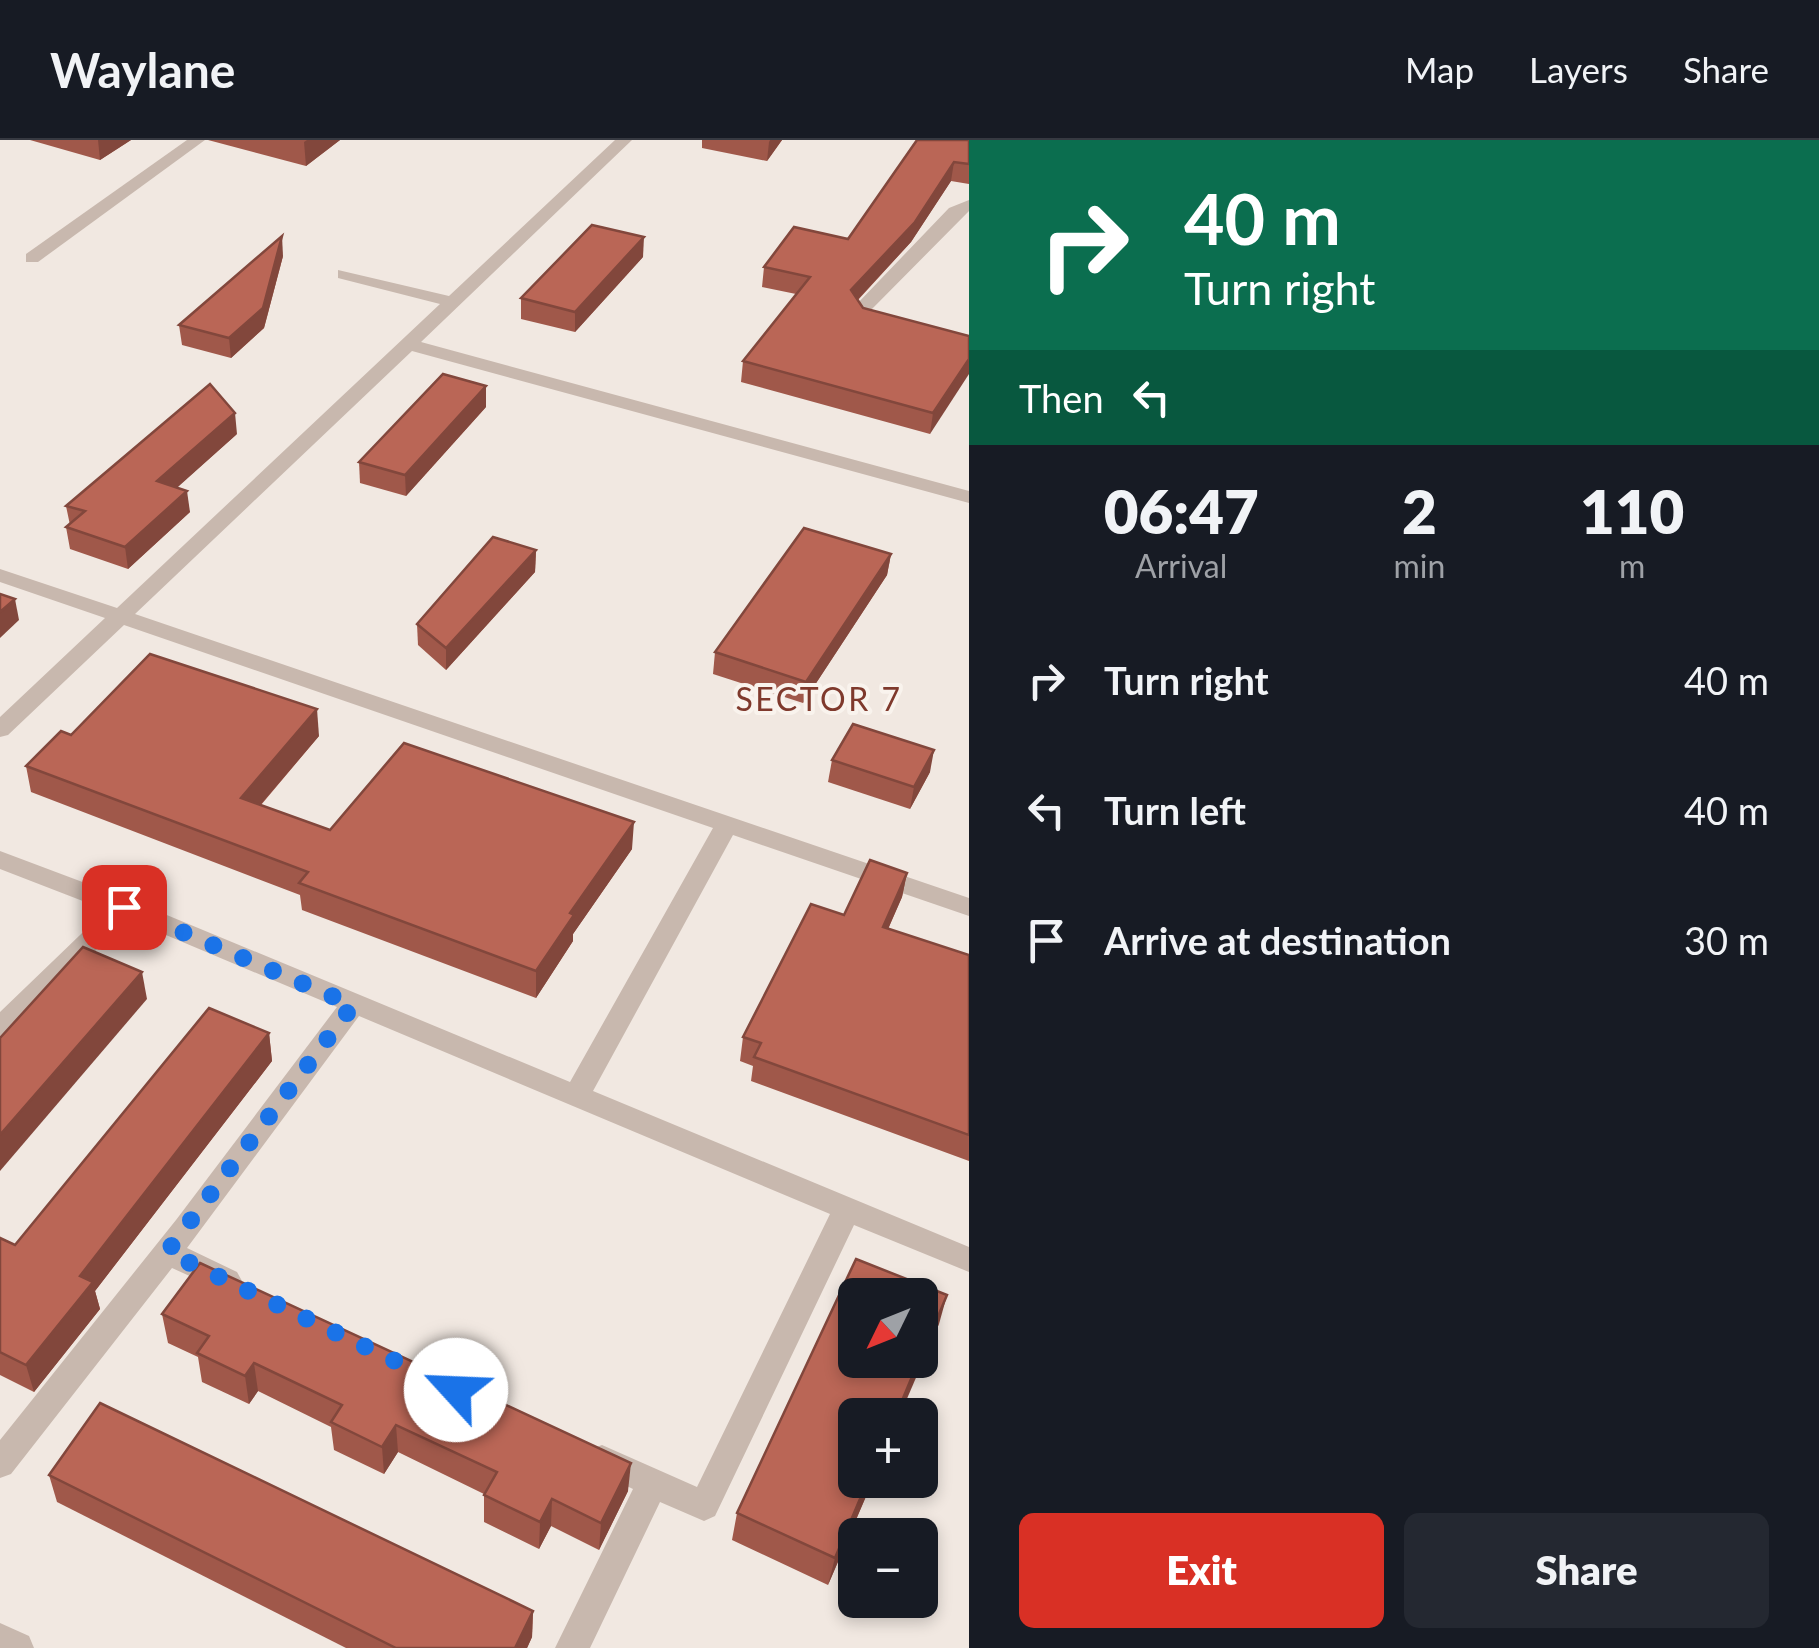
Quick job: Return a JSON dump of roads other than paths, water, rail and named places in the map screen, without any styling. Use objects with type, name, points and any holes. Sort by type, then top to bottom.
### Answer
[{"type":"street","points":[[32,258],[197,140]]},
{"type":"street","points":[[0,730],[624,140]]},
{"type":"street","points":[[896,330],[867,321],[861,310],[954,212],[969,205]]},
{"type":"street","points":[[344,274],[453,302]]},
{"type":"street","points":[[409,344],[969,497]]},
{"type":"street","points":[[0,574],[969,907]]},
{"type":"street","points":[[576,1097],[727,824]]},
{"type":"street","points":[[0,860],[124,907],[969,1260]]},
{"type":"street","points":[[0,1028],[124,907]]},
{"type":"street","points":[[0,1464],[167,1252],[353,1005]]},
{"type":"street","points":[[582,1449],[704,1506],[847,1209]]},
{"type":"street","points":[[167,1252],[257,1295]]},
{"type":"street","points":[[572,1648],[653,1484],[636,1475]]},
{"type":"street","points":[[0,1639],[17,1648]]},
{"type":"district","name":"SECTOR 7","points":[[819,700]]}]
